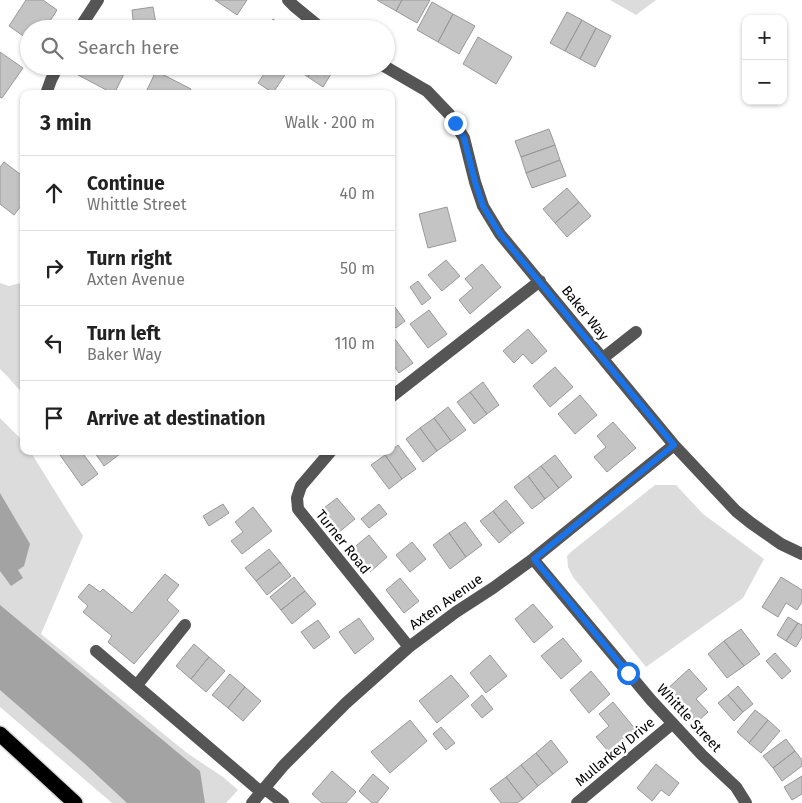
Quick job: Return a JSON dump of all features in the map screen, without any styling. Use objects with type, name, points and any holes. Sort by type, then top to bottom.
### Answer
[{"type":"highway","points":[[0,734],[75,803]]},
{"type":"street","points":[[85,20],[98,0]]},
{"type":"street","points":[[288,0],[311,20]]},
{"type":"street","name":"Baker Way","points":[[395,72],[427,91],[449,114],[464,138],[483,206],[500,234],[674,445],[736,511],[781,544],[802,554]]},
{"type":"street","points":[[47,90],[54,75]]},
{"type":"street","points":[[395,394],[540,281]]},
{"type":"street","points":[[603,358],[636,332]]},
{"type":"street","name":"Axten Avenue","points":[[252,803],[284,765],[346,703],[409,647],[456,612],[534,559],[674,445]]},
{"type":"street","name":"Turner Road","points":[[327,455],[300,486],[297,498],[298,509],[409,647]]},
{"type":"street","name":"Whittle Street","points":[[534,559],[651,700],[702,755],[736,787],[746,803]]},
{"type":"street","points":[[137,686],[185,625]]},
{"type":"street","points":[[96,651],[263,790],[283,803]]},
{"type":"street","name":"Mullarkey Drive","points":[[578,803],[672,724]]},
{"type":"shaded area","points":[[610,0],[656,0],[636,15]]},
{"type":"shaded area","points":[[0,283],[9,286],[20,283],[20,391],[0,369]]},
{"type":"shaded area","points":[[0,418],[20,438],[20,455],[32,455],[83,536],[41,634],[187,753],[223,777],[238,790],[226,803],[112,803],[0,707]]},
{"type":"shaded area","points":[[655,485],[676,485],[703,514],[764,559],[743,598],[646,667],[573,577],[568,567],[567,556]]},
{"type":"shaded area","points":[[0,493],[30,544],[24,566],[18,570],[23,578],[11,586],[0,571]]},
{"type":"shaded area","points":[[0,605],[200,771],[205,803],[127,803],[0,690]]},
{"type":"building","points":[[26,0],[43,0],[57,10],[51,20],[20,20],[20,34],[9,26]]},
{"type":"building","points":[[215,0],[247,0],[237,15]]},
{"type":"building","points":[[377,0],[402,0],[396,11]]},
{"type":"building","points":[[402,0],[430,0],[417,23],[396,11]]},
{"type":"building","points":[[432,2],[453,14],[438,42],[417,30]]},
{"type":"building","points":[[153,7],[155,20],[133,20],[132,10]]},
{"type":"building","points":[[567,12],[582,20],[565,51],[550,43]]},
{"type":"building","points":[[453,14],[475,26],[459,54],[438,42]]},
{"type":"building","points":[[582,20],[596,28],[580,59],[565,51]]},
{"type":"building","points":[[596,28],[611,36],[595,67],[580,59]]},
{"type":"building","points":[[478,37],[512,57],[496,84],[463,64]]},
{"type":"building","points":[[0,52],[20,66],[20,72],[2,98],[0,97]]},
{"type":"building","points":[[78,75],[124,75],[116,90],[106,90]]},
{"type":"building","points":[[154,75],[164,75],[191,89],[191,90],[147,90]]},
{"type":"building","points":[[263,75],[285,75],[275,90],[268,90],[258,83]]},
{"type":"building","points":[[309,75],[330,75],[323,87],[308,77]]},
{"type":"building","points":[[549,129],[555,145],[521,157],[515,141]]},
{"type":"building","points":[[555,145],[560,160],[526,173],[521,157]]},
{"type":"building","points":[[560,160],[566,176],[532,188],[526,173]]},
{"type":"building","points":[[4,162],[20,174],[20,207],[14,215],[0,204],[0,167]]},
{"type":"building","points":[[567,188],[579,202],[555,223],[543,209]]},
{"type":"building","points":[[579,202],[591,216],[567,237],[555,223]]},
{"type":"building","points":[[447,207],[456,241],[428,248],[419,214]]},
{"type":"building","points":[[446,260],[460,276],[442,291],[428,275]]},
{"type":"building","points":[[482,264],[501,287],[470,314],[459,300],[473,288],[465,279]]},
{"type":"building","points":[[418,281],[431,298],[422,305],[410,287]]},
{"type":"building","points":[[395,307],[405,321],[396,328],[395,327]]},
{"type":"building","points":[[429,310],[447,334],[428,348],[410,324]]},
{"type":"building","points":[[528,329],[547,351],[532,364],[523,354],[514,363],[503,351]]},
{"type":"building","points":[[395,339],[413,363],[399,373],[395,368]]},
{"type":"building","points":[[555,367],[573,387],[550,407],[533,386]]},
{"type":"building","points":[[483,382],[499,405],[487,414],[470,392]]},
{"type":"building","points":[[470,392],[487,414],[474,424],[457,402]]},
{"type":"building","points":[[580,395],[597,415],[575,434],[558,414]]},
{"type":"building","points":[[448,407],[466,430],[451,441],[434,418]]},
{"type":"building","points":[[434,418],[451,441],[437,451],[420,428]]},
{"type":"building","points":[[613,422],[636,448],[607,472],[594,457],[606,447],[597,436]]},
{"type":"building","points":[[420,428],[437,451],[423,462],[406,439]]},
{"type":"building","points":[[398,445],[416,469],[402,479],[385,455],[395,455],[395,448]]},
{"type":"building","points":[[60,455],[84,455],[98,474],[82,486]]},
{"type":"building","points":[[96,455],[119,455],[104,466]]},
{"type":"building","points":[[385,455],[402,479],[389,489],[371,465]]},
{"type":"building","points":[[555,455],[572,477],[559,488],[541,466]]},
{"type":"building","points":[[541,466],[559,488],[545,499],[528,476]]},
{"type":"building","points":[[528,476],[545,499],[532,509],[514,487]]},
{"type":"building","points":[[337,498],[355,519],[338,533],[320,511]]},
{"type":"building","points":[[506,500],[524,523],[511,533],[493,511]]},
{"type":"building","points":[[223,504],[229,513],[209,526],[203,516]]},
{"type":"building","points":[[379,504],[387,514],[369,528],[361,519]]},
{"type":"building","points":[[253,507],[272,531],[242,554],[231,541],[243,532],[235,522]]},
{"type":"building","points":[[493,511],[511,533],[499,543],[480,521]]},
{"type":"building","points":[[465,522],[482,545],[466,557],[449,533]]},
{"type":"building","points":[[449,533],[466,557],[450,569],[433,545]]},
{"type":"building","points":[[369,535],[387,557],[370,572],[351,550]]},
{"type":"building","points":[[412,542],[426,559],[410,572],[396,555]]},
{"type":"building","points":[[269,549],[280,562],[256,581],[245,568]]},
{"type":"building","points":[[280,562],[291,576],[267,595],[256,581]]},
{"type":"building","points":[[165,574],[179,585],[167,600],[179,611],[134,664],[108,642],[112,636],[83,612],[88,606],[78,597],[89,584],[100,592],[103,589],[132,613]]},
{"type":"building","points":[[294,577],[305,591],[281,610],[270,597]]},
{"type":"building","points":[[781,577],[802,590],[802,602],[797,610],[786,603],[778,617],[762,607]]},
{"type":"building","points":[[400,578],[419,601],[404,613],[386,590]]},
{"type":"building","points":[[305,591],[316,604],[292,624],[281,610]]},
{"type":"building","points":[[533,604],[553,627],[534,643],[515,619]]},
{"type":"building","points":[[788,617],[798,623],[786,641],[777,635]]},
{"type":"building","points":[[359,618],[374,639],[355,654],[339,632]]},
{"type":"building","points":[[318,620],[330,637],[314,649],[301,632]]},
{"type":"building","points":[[798,623],[802,625],[802,637],[796,647],[786,641]]},
{"type":"building","points":[[741,629],[760,654],[744,666],[724,641]]},
{"type":"building","points":[[563,638],[582,661],[561,679],[541,656]]},
{"type":"building","points":[[724,641],[744,666],[727,678],[708,654]]},
{"type":"building","points":[[194,644],[209,657],[191,679],[176,666]]},
{"type":"building","points":[[775,653],[791,671],[782,679],[766,661]]},
{"type":"building","points":[[490,655],[507,676],[486,693],[470,673]]},
{"type":"building","points":[[209,657],[225,671],[206,692],[191,679]]},
{"type":"building","points":[[689,669],[707,689],[696,699],[708,712],[696,723],[666,690]]},
{"type":"building","points":[[591,671],[610,694],[589,713],[570,690]]},
{"type":"building","points":[[230,674],[245,687],[228,708],[212,695]]},
{"type":"building","points":[[451,675],[469,696],[437,723],[419,701]]},
{"type":"building","points":[[738,686],[753,704],[743,712],[728,695]]},
{"type":"building","points":[[245,687],[261,701],[243,721],[228,708]]},
{"type":"building","points":[[482,695],[493,709],[482,718],[471,705]]},
{"type":"building","points":[[728,695],[743,712],[734,721],[718,703]]},
{"type":"building","points":[[613,702],[636,730],[609,752],[596,737],[609,726],[599,714]]},
{"type":"building","points":[[755,710],[768,720],[749,743],[737,732]]},
{"type":"building","points":[[410,720],[427,741],[390,773],[371,752]]},
{"type":"building","points":[[768,720],[780,731],[761,753],[749,743]]},
{"type":"building","points":[[441,727],[455,743],[446,750],[433,734]]},
{"type":"building","points":[[786,739],[795,751],[773,768],[763,756]]},
{"type":"building","points":[[551,740],[568,762],[553,774],[536,753]]},
{"type":"building","points":[[795,751],[802,760],[802,766],[782,781],[773,768]]},
{"type":"building","points":[[536,753],[553,774],[538,786],[521,765]]},
{"type":"building","points":[[656,764],[679,783],[669,796],[661,790],[652,801],[637,788]]},
{"type":"building","points":[[521,765],[538,786],[523,799],[506,777]]},
{"type":"building","points":[[332,771],[356,792],[346,803],[322,803],[312,794]]},
{"type":"building","points":[[373,774],[389,788],[377,803],[372,803],[359,791]]},
{"type":"building","points":[[802,776],[802,794],[792,800],[784,787]]},
{"type":"building","points":[[506,777],[523,799],[517,803],[501,803],[490,789]]},
{"type":"route","points":[[455,123],[464,138],[483,206],[500,234],[674,445],[534,559],[628,673]]}]
